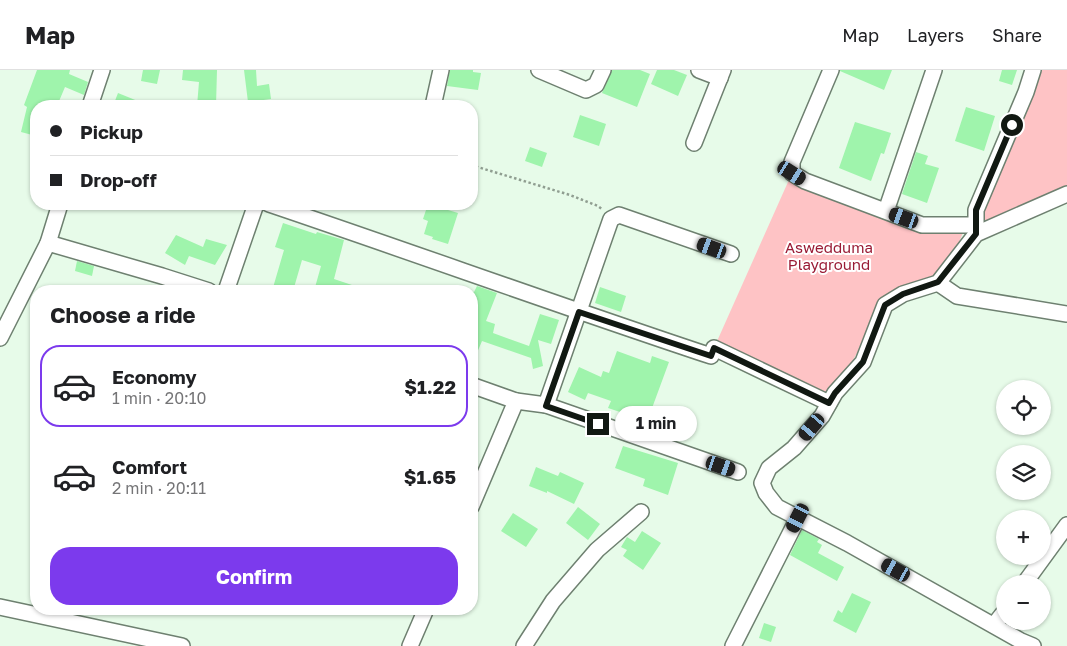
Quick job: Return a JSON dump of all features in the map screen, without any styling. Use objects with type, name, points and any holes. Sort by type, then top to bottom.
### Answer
[{"type":"street","points":[[92,100],[102,70]]},
{"type":"street","points":[[434,100],[441,70]]},
{"type":"street","points":[[539,70],[586,90],[596,84],[603,70]]},
{"type":"street","points":[[694,142],[721,74],[698,70]]},
{"type":"street","points":[[831,70],[792,162],[792,173],[805,181],[922,225],[976,230],[1067,194]]},
{"type":"street","points":[[886,211],[934,70]]},
{"type":"street","points":[[1033,70],[1026,92],[976,210],[976,230],[938,282],[903,294],[885,305],[863,362],[835,393],[822,416],[794,448],[769,468],[762,484],[766,493],[777,506],[1033,646]]},
{"type":"street","points":[[0,338],[48,243],[58,210]]},
{"type":"street","points":[[228,285],[254,210]]},
{"type":"street","points":[[287,210],[711,356],[714,348],[829,403]]},
{"type":"street","points":[[546,406],[600,246],[611,219],[619,215],[731,254]]},
{"type":"street","points":[[48,243],[190,285]]},
{"type":"street","points":[[938,282],[957,296],[1067,314]]},
{"type":"street","points":[[478,387],[516,401],[546,406],[738,472]]},
{"type":"street","points":[[478,488],[516,401]]},
{"type":"street","points":[[524,646],[553,601],[597,550],[641,512]]},
{"type":"street","points":[[733,646],[798,518]]},
{"type":"street","points":[[1031,575],[1067,525]]},
{"type":"street","points":[[0,607],[30,613]]},
{"type":"street","points":[[37,615],[182,646]]},
{"type":"street","points":[[410,646],[423,615]]},
{"type":"path","points":[[478,167],[570,195],[598,206],[613,218]]},
{"type":"green space","points":[[1036,70],[1067,70],[1067,191],[978,230],[980,211]]},
{"type":"green space","name":"Aswedduma Playground","points":[[792,173],[964,230],[947,272],[878,303],[857,353],[829,403],[714,348]]},
{"type":"building","points":[[37,70],[70,70],[69,74],[88,82],[84,95],[65,87],[60,100],[30,100],[30,134],[21,132],[27,107],[24,105]]},
{"type":"building","points":[[143,70],[160,70],[157,84],[141,81]]},
{"type":"building","points":[[183,70],[217,70],[216,100],[198,100],[199,82],[182,80]]},
{"type":"building","points":[[244,70],[256,70],[257,86],[269,84],[271,99],[248,100]]},
{"type":"building","points":[[450,70],[473,70],[473,72],[481,73],[478,90],[447,86]]},
{"type":"building","points":[[612,70],[640,70],[650,74],[637,107],[602,93]]},
{"type":"building","points":[[657,70],[674,70],[687,75],[678,96],[651,84]]},
{"type":"building","points":[[840,70],[892,70],[884,90]]},
{"type":"building","points":[[1002,70],[1017,70],[1012,85],[999,81]]},
{"type":"building","points":[[118,93],[135,100],[115,100]]},
{"type":"building","points":[[966,107],[995,116],[984,151],[955,141]]},
{"type":"building","points":[[580,115],[606,124],[599,146],[573,137]]},
{"type":"building","points":[[855,122],[891,133],[884,154],[881,153],[871,181],[839,168]]},
{"type":"building","points":[[530,147],[547,153],[542,167],[525,161]]},
{"type":"building","points":[[916,152],[928,156],[925,164],[939,168],[927,203],[902,194]]},
{"type":"building","points":[[426,210],[448,210],[458,213],[448,244],[432,239],[433,237],[424,234],[428,221],[423,219]]},
{"type":"building","points":[[283,223],[316,234],[317,232],[344,240],[334,279],[352,285],[316,285],[321,266],[302,260],[295,285],[274,285],[284,250],[275,247]]},
{"type":"building","points":[[176,235],[203,247],[206,239],[227,245],[215,265],[189,256],[185,265],[165,253]]},
{"type":"building","points":[[77,261],[94,266],[92,276],[75,271]]},
{"type":"building","points":[[478,286],[497,293],[486,321],[495,324],[493,333],[529,346],[540,314],[559,320],[551,344],[538,340],[543,366],[533,369],[531,358],[482,341],[478,350]]},
{"type":"building","points":[[600,287],[626,296],[621,312],[595,303]]},
{"type":"building","points":[[617,351],[650,363],[652,356],[669,362],[648,419],[631,413],[628,421],[619,417],[620,412],[608,408],[611,401],[588,393],[585,400],[568,392],[579,367],[601,377],[603,371],[609,373]]},
{"type":"building","points":[[623,446],[678,463],[668,495],[643,486],[645,479],[615,468]]},
{"type":"building","points":[[536,467],[558,476],[560,472],[584,483],[574,504],[547,491],[547,493],[529,486]]},
{"type":"building","points":[[578,507],[600,524],[588,540],[566,523]]},
{"type":"building","points":[[513,513],[538,529],[526,547],[501,531]]},
{"type":"building","points":[[802,530],[819,539],[817,542],[822,545],[818,553],[844,567],[837,581],[790,555]]},
{"type":"building","points":[[642,531],[661,543],[643,570],[623,556],[627,550],[621,547],[627,537],[635,542]]},
{"type":"building","points":[[852,593],[871,602],[856,633],[833,621],[838,610],[842,613]]},
{"type":"building","points":[[764,623],[776,627],[771,642],[759,638]]},
{"type":"route","points":[[598,424],[546,406],[579,312],[711,356],[714,348],[829,403],[835,393],[863,362],[885,305],[903,294],[938,282],[976,234],[976,210],[1012,125]]}]
